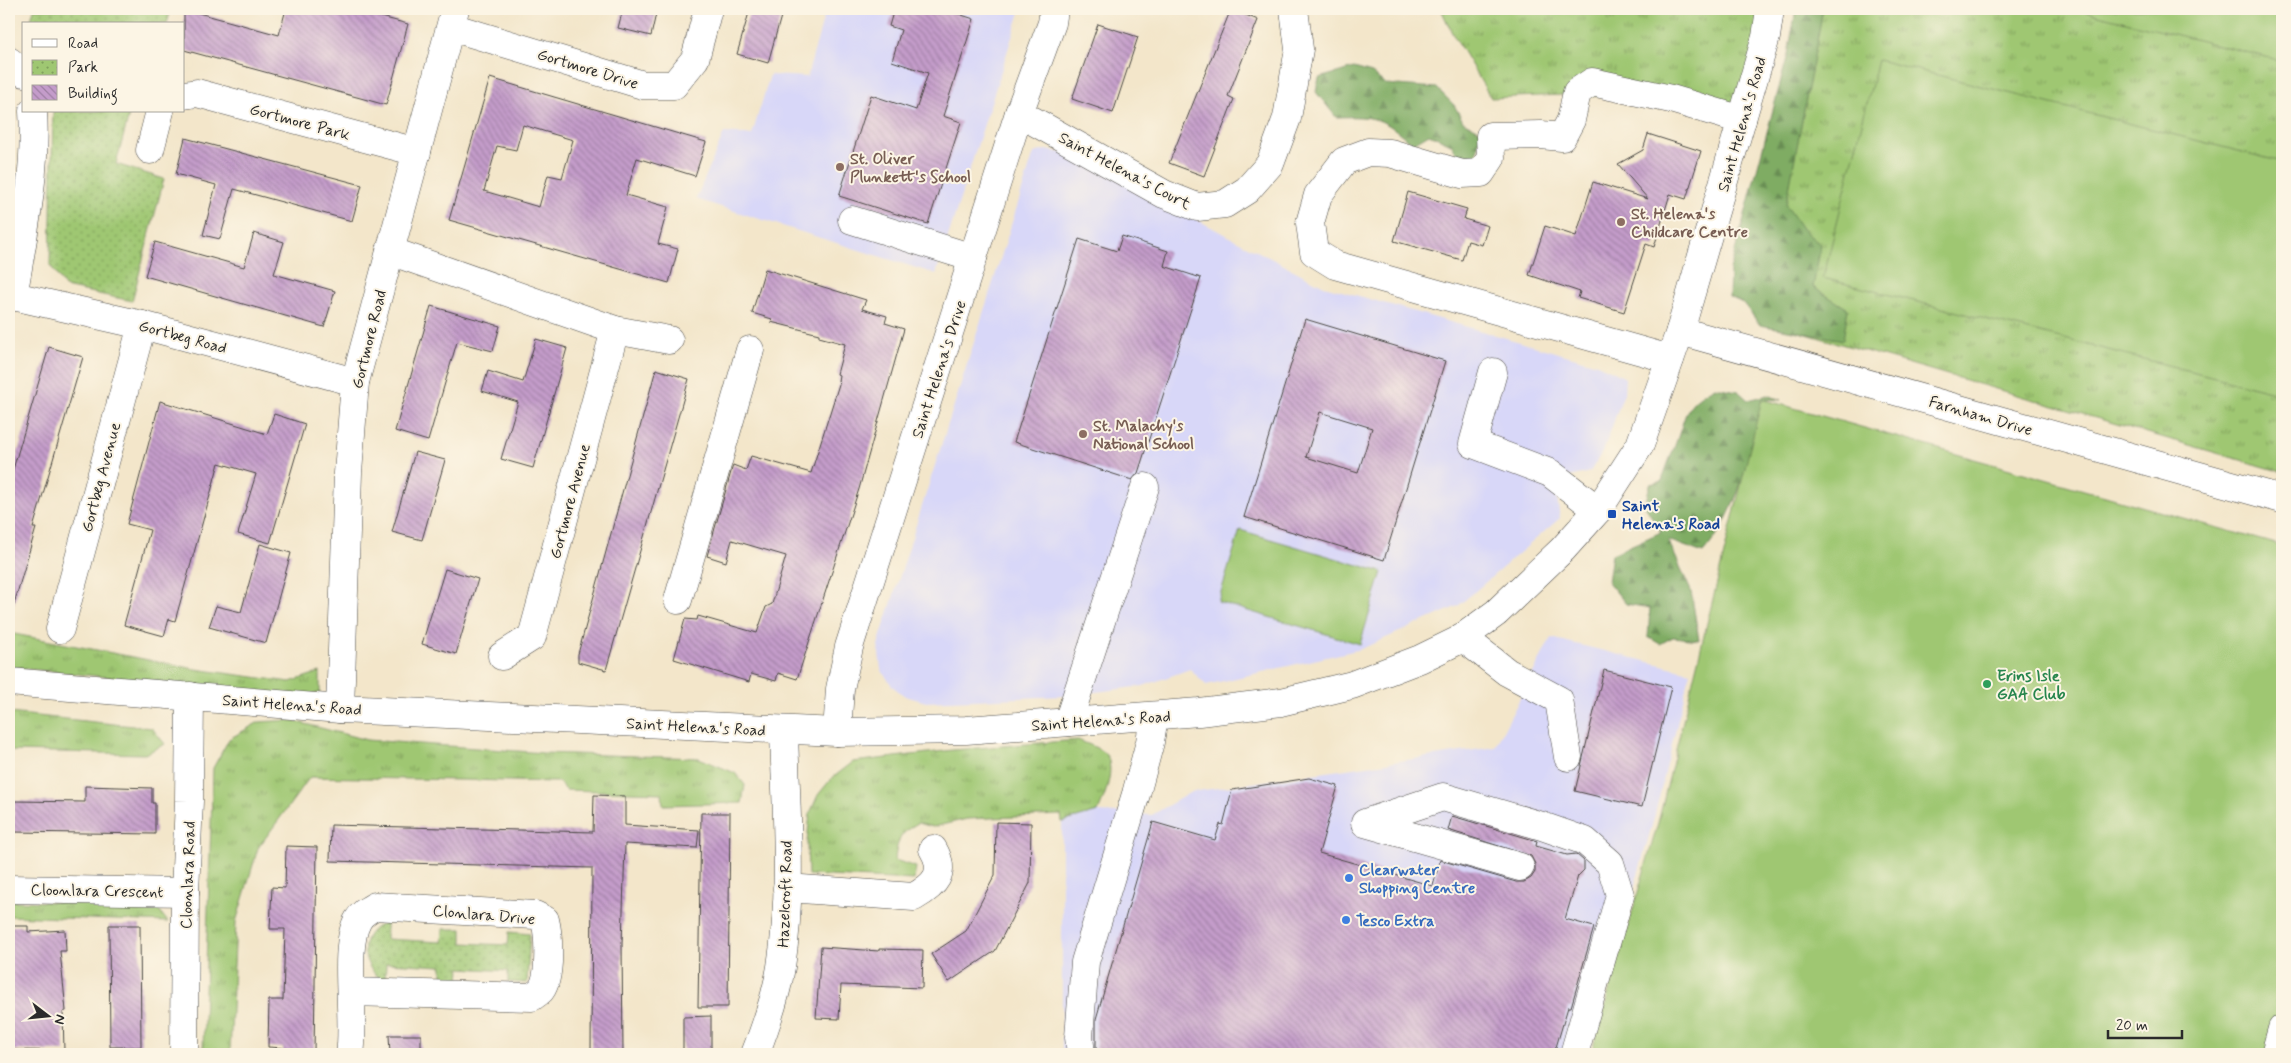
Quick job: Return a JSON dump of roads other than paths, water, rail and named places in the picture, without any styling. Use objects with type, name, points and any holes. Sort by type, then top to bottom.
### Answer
[{"type":"street","name":"Gortmore Drive","points":[[453,18],[643,86],[674,85],[695,59],[708,9]]},
{"type":"street","name":"Saint Helena's Drive","points":[[836,732],[840,689],[849,647],[1019,114],[1052,23],[1054,9]]},
{"type":"street","name":"Saint Helena's Court","points":[[1019,114],[1164,194],[1197,207],[1225,204],[1247,190],[1270,164],[1287,118],[1299,49],[1294,9]]},
{"type":"street","name":"Saint Helena's Road","points":[[9,682],[340,709],[836,732],[966,730],[1154,716],[1282,702],[1352,685],[1420,659],[1462,637],[1496,612],[1563,548],[1598,510],[1640,445],[1680,331],[1766,37],[1770,9]]},
{"type":"street","name":"Gortmore Road","points":[[340,709],[348,474],[355,382],[453,18]]},
{"type":"street","points":[[9,61],[22,71]]},
{"type":"street","points":[[1670,359],[1335,266],[1314,252],[1310,224],[1318,195],[1344,161],[1368,152],[1390,153],[1462,174],[1481,173],[1491,158],[1490,136],[1541,135],[1562,137],[1571,120],[1577,92],[1592,82],[1671,99],[1742,120]]},
{"type":"street","name":"Gortmore Park","points":[[185,95],[197,93],[417,152]]},
{"type":"street","points":[[11,296],[28,208],[34,133],[33,112]]},
{"type":"street","points":[[150,150],[160,112]]},
{"type":"street","points":[[852,220],[973,258]]},
{"type":"street","points":[[390,251],[615,330],[669,340]]},
{"type":"street","name":"Gortbeg Road","points":[[11,296],[142,325],[355,382]]},
{"type":"street","name":"Gortbeg Avenue","points":[[60,629],[142,325]]},
{"type":"street","name":"Gortmore Avenue","points":[[502,656],[532,637],[615,330]]},
{"type":"street","name":"Farnham Drive","points":[[1680,331],[2282,499]]},
{"type":"street","points":[[678,600],[750,350]]},
{"type":"street","points":[[1493,372],[1474,444],[1550,473],[1598,510]]},
{"type":"street","points":[[1068,722],[1145,487]]},
{"type":"street","points":[[1462,637],[1507,672],[1558,700],[1568,757]]},
{"type":"street","name":"Cloonlara Road","points":[[184,1054],[185,892],[189,801],[190,696]]},
{"type":"street","points":[[1081,1054],[1079,1037],[1085,962],[1136,794],[1154,716]]},
{"type":"street","name":"Hazelcroft Road","points":[[755,1054],[768,1020],[781,967],[787,888],[784,731]]},
{"type":"street","points":[[1520,867],[1365,823],[1443,797],[1542,826],[1585,841],[1610,863],[1620,895],[1574,1054]]},
{"type":"street","points":[[787,888],[914,897],[929,888],[938,875],[940,860],[933,849]]},
{"type":"street","name":"Cloonlara Crescent","points":[[9,889],[185,892]]},
{"type":"street","name":"Clonlara Drive","points":[[350,1054],[351,942],[357,921],[366,911],[375,906],[535,915],[545,920],[548,932],[546,978],[541,990],[532,997],[351,992]]},
{"type":"street","points":[[2275,1054],[2282,1028]]},
{"type":"place","name":"St. Oliver Plunkett's School","points":[[840,167]]},
{"type":"place","name":"St. Helena's Childcare Centre","points":[[1621,222]]},
{"type":"place","name":"St. Malachy's National School","points":[[1083,434]]},
{"type":"place","name":"Saint Helena's Road","points":[[1612,514]]},
{"type":"place","name":"Erins Isle GAA Club","points":[[1987,684]]},
{"type":"place","name":"Clearwater Shopping Centre","points":[[1349,878]]},
{"type":"place","name":"Tesco Extra","points":[[1346,920]]}]
